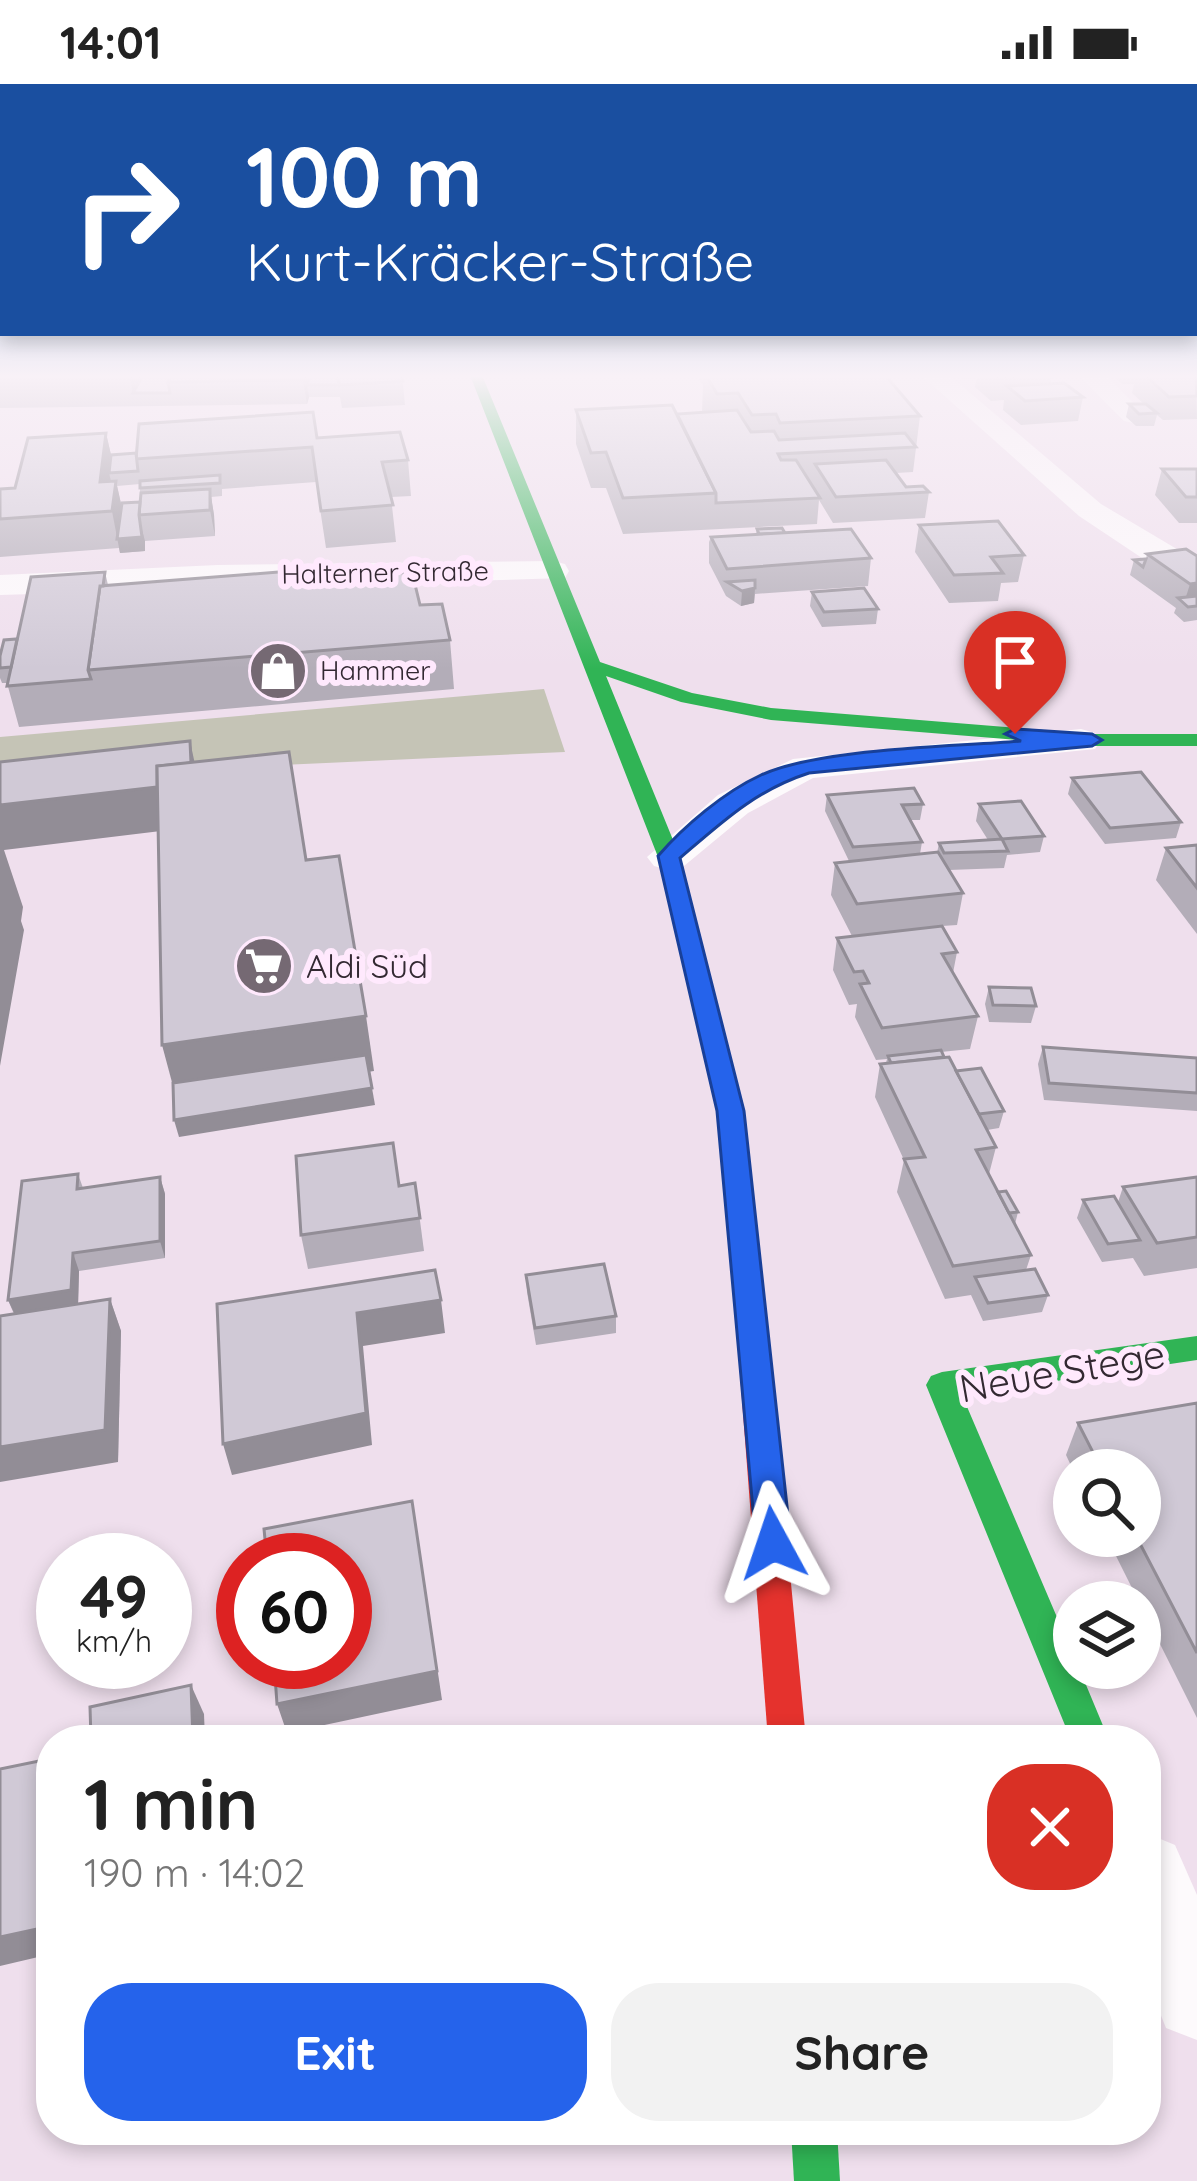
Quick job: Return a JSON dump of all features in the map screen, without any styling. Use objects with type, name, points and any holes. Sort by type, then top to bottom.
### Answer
[{"type":"main road","points":[[514,473],[669,856],[733,1127],[786,1725]]},
{"type":"main road","points":[[595,666],[688,698],[771,714],[1092,740],[1197,740]]},
{"type":"main road","name":"Neue Stege","points":[[1084,1725],[942,1385],[1197,1348]]},
{"type":"main road","points":[[815,2145],[817,2181]]},
{"type":"street","points":[[1045,473],[1144,551],[1197,574]]},
{"type":"street","name":"Halterner Straße","points":[[0,585],[218,575],[553,571]]},
{"type":"street","points":[[669,856],[737,798],[769,779],[807,767],[1092,740]]},
{"type":"street","points":[[1161,1910],[1197,1997]]},
{"type":"shaded area","points":[[544,689],[565,752],[0,778],[0,737]]},
{"type":"building","points":[[19,473],[101,473],[100,482],[116,481],[112,511],[0,519],[0,489],[15,488]]},
{"type":"building","points":[[316,473],[385,473],[393,505],[321,511]]},
{"type":"building","points":[[614,473],[706,473],[716,493],[623,498]]},
{"type":"building","points":[[706,473],[804,473],[820,498],[716,503]]},
{"type":"building","points":[[821,473],[896,473],[906,487],[923,486],[929,492],[836,497]]},
{"type":"building","points":[[1165,473],[1197,473],[1197,497],[1186,497]]},
{"type":"building","points":[[220,475],[220,483],[140,488],[140,481]]},
{"type":"building","points":[[210,489],[210,510],[139,515],[141,493]]},
{"type":"building","points":[[140,502],[142,537],[117,539],[122,503]]},
{"type":"building","points":[[998,521],[1024,555],[991,557],[1003,573],[954,575],[919,525]]},
{"type":"building","points":[[782,528],[785,533],[759,534],[757,529]]},
{"type":"building","points":[[851,529],[871,558],[727,569],[711,537]]},
{"type":"building","points":[[1186,549],[1197,556],[1197,583],[1190,584],[1147,554]]},
{"type":"building","points":[[291,571],[311,580],[412,572],[420,605],[442,604],[450,640],[88,670],[100,586]]},
{"type":"building","points":[[105,572],[88,670],[91,679],[7,686],[31,577]]},
{"type":"building","points":[[755,580],[755,588],[742,591],[727,582]]},
{"type":"building","points":[[864,588],[878,609],[824,612],[812,592]]},
{"type":"building","points":[[1197,596],[1197,606],[1188,607],[1178,598]]},
{"type":"building","points":[[17,639],[11,667],[0,668],[4,640]]},
{"type":"building","points":[[190,741],[191,763],[157,766],[157,787],[0,805],[0,762]]},
{"type":"building","name":"Aldi Süd","points":[[289,752],[306,860],[339,856],[366,1016],[162,1045],[157,766]]},
{"type":"building","points":[[1141,772],[1181,822],[1110,828],[1072,778]]},
{"type":"building","points":[[914,788],[923,804],[902,805],[922,842],[853,847],[827,795]]},
{"type":"building","points":[[1021,801],[1044,836],[1002,839],[979,804]]},
{"type":"building","points":[[1002,839],[1008,851],[944,853],[939,843]]},
{"type":"building","points":[[1197,845],[1197,888],[1166,848]]},
{"type":"building","points":[[938,852],[963,893],[857,904],[835,863]]},
{"type":"building","points":[[942,926],[957,952],[942,954],[978,1016],[882,1028],[860,984],[869,983],[863,971],[854,972],[837,938]]},
{"type":"building","points":[[989,987],[1031,988],[1036,1006],[993,1005]]},
{"type":"building","points":[[1043,1047],[1197,1058],[1197,1093],[1049,1083]]},
{"type":"building","points":[[941,1050],[944,1057],[891,1063],[888,1056]]},
{"type":"building","points":[[366,1055],[372,1088],[174,1120],[173,1083]]},
{"type":"building","points":[[949,1057],[996,1147],[976,1150],[1031,1255],[953,1266],[904,1159],[925,1157],[880,1064]]},
{"type":"building","points":[[981,1068],[1004,1111],[979,1114],[956,1071]]},
{"type":"building","points":[[393,1143],[399,1186],[415,1183],[420,1218],[301,1235],[296,1156]]},
{"type":"building","points":[[78,1174],[77,1189],[160,1177],[160,1241],[73,1253],[71,1290],[8,1300],[22,1181]]},
{"type":"building","points":[[1197,1177],[1197,1237],[1157,1243],[1123,1187]]},
{"type":"building","points":[[1006,1191],[1018,1212],[1009,1213],[998,1192]]},
{"type":"building","points":[[1114,1196],[1140,1240],[1108,1244],[1083,1200]]},
{"type":"building","points":[[604,1264],[616,1316],[535,1328],[526,1275]]},
{"type":"building","points":[[1035,1269],[1048,1295],[988,1303],[975,1277]]},
{"type":"building","points":[[435,1270],[441,1300],[357,1313],[366,1413],[223,1444],[217,1304]]},
{"type":"building","points":[[110,1299],[105,1430],[0,1447],[0,1316]]},
{"type":"building","points":[[1197,1403],[1197,1653],[1147,1557],[1161,1557],[1161,1449],[1091,1449],[1078,1423]]},
{"type":"building","points":[[412,1501],[437,1671],[372,1684],[372,1533],[264,1533],[264,1529]]},
{"type":"building","points":[[191,1689],[192,1725],[91,1725],[90,1707]]},
{"type":"building","points":[[276,1689],[350,1689],[277,1704]]},
{"type":"building","points":[[36,1762],[36,1929],[0,1937],[0,1769]]},
{"type":"traffic: fast","points":[[515,473],[669,857],[731,1111],[751,1322]]},
{"type":"traffic: fast","points":[[595,666],[688,698],[771,714],[1092,740],[1197,740]]},
{"type":"traffic: fast","points":[[1084,1725],[942,1385],[1197,1348]]},
{"type":"traffic: fast","points":[[815,2145],[817,2181]]},
{"type":"traffic: jam","points":[[751,1322],[786,1725]]},
{"type":"place","name":"Hammer","points":[[278,671]]},
{"type":"place","name":"Aldi Süd","points":[[264,966]]},
{"type":"route","points":[[773,1543],[730,1111],[669,856],[737,798],[769,779],[807,767],[1092,740],[1015,734]]}]
